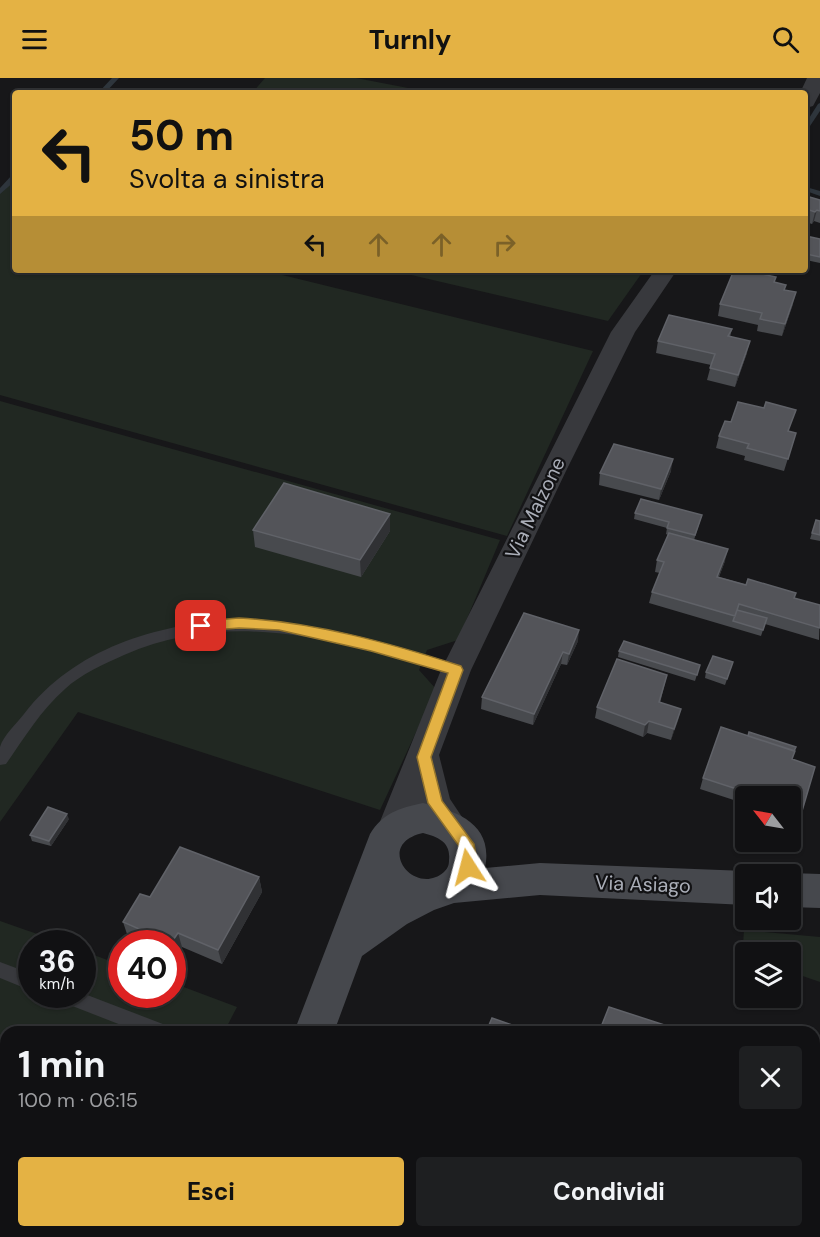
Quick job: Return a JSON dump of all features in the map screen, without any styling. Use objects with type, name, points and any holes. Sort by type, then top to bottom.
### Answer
[{"type":"street","points":[[808,98],[817,78]]},
{"type":"street","name":"Via Malzone","points":[[316,1026],[386,844],[424,757],[456,670],[623,332],[664,273]]},
{"type":"street","points":[[346,945],[384,917],[463,878],[468,867],[469,855],[435,803],[424,757]]},
{"type":"street","points":[[439,891],[408,893],[393,885],[383,873],[386,844],[406,821],[421,819],[437,820],[458,835]]},
{"type":"street","name":"Via Asiago","points":[[458,835],[540,879]]},
{"type":"street","name":"Via Asiago","points":[[439,891],[540,879],[735,888]]},
{"type":"street","points":[[801,890],[820,891]]},
{"type":"lane","points":[[0,759],[35,710],[62,683],[124,646],[159,634],[201,626],[239,623],[279,625],[371,646],[456,670]]},
{"type":"lane","points":[[0,970],[18,977]]},
{"type":"lane","points":[[96,1007],[145,1026]]},
{"type":"shaded area","points":[[265,78],[356,78],[418,90],[255,90]]},
{"type":"shaded area","points":[[9,181],[12,182],[12,273],[274,273],[593,351],[507,536],[0,395],[0,190]]},
{"type":"shaded area","points":[[403,273],[642,273],[608,321]]},
{"type":"shaded area","points":[[0,401],[500,540],[458,640],[427,650],[419,670],[436,689],[380,810],[78,712],[0,822]]},
{"type":"shaded area","points":[[0,921],[26,930],[18,930],[18,1008],[96,1008],[96,956],[108,960],[108,1008],[186,1008],[186,988],[237,1007],[227,1026],[0,1026]]},
{"type":"shaded area","points":[[744,930],[820,937],[820,982],[801,975],[801,942],[743,942]]},
{"type":"building","points":[[808,197],[820,200],[820,211],[808,210]]},
{"type":"building","points":[[808,236],[820,239],[820,257],[808,254]]},
{"type":"building","points":[[733,273],[758,273],[776,277],[774,282],[786,285],[784,290],[796,292],[785,324],[760,319],[762,313],[720,304]]},
{"type":"building","points":[[669,315],[732,329],[728,336],[750,341],[738,375],[710,368],[715,354],[658,341]]},
{"type":"building","points":[[738,402],[764,408],[766,402],[796,410],[788,431],[796,433],[788,459],[747,448],[749,444],[719,436],[725,421],[731,422]]},
{"type":"building","points":[[614,444],[673,459],[661,489],[600,473]]},
{"type":"building","points":[[284,483],[390,514],[360,560],[253,530]]},
{"type":"building","points":[[641,499],[702,515],[695,535],[667,528],[669,522],[635,513]]},
{"type":"building","points":[[816,520],[820,521],[820,535],[812,533]]},
{"type":"building","points":[[669,533],[728,549],[717,577],[746,585],[748,579],[796,593],[794,598],[820,605],[820,628],[739,604],[735,616],[652,592],[664,562],[657,560]]},
{"type":"building","points":[[737,610],[767,618],[763,630],[733,621]]},
{"type":"building","points":[[524,613],[579,630],[569,654],[563,652],[534,714],[482,697]]},
{"type":"building","points":[[624,641],[700,665],[697,675],[619,651]]},
{"type":"building","points":[[713,656],[733,662],[727,679],[706,672]]},
{"type":"building","points":[[617,659],[667,675],[659,702],[681,709],[674,729],[649,721],[645,725],[597,707]]},
{"type":"building","points":[[721,727],[795,751],[792,759],[815,767],[802,811],[801,786],[735,786],[735,788],[703,778]]},
{"type":"building","points":[[749,732],[796,747],[794,751],[748,736]]},
{"type":"building","points":[[48,807],[67,814],[49,841],[30,835]]},
{"type":"building","points":[[180,847],[259,877],[218,950],[186,936],[186,930],[141,930],[123,922],[140,894],[150,897]]},
{"type":"building","points":[[609,1007],[668,1026],[601,1026]]},
{"type":"building","points":[[492,1018],[515,1026],[489,1026]]},
{"type":"waterway","points":[[104,90],[116,78]]},
{"type":"waterway","points":[[808,125],[820,105]]},
{"type":"waterway","points":[[0,192],[12,180]]},
{"type":"waterway","points":[[808,190],[820,194]]},
{"type":"route","points":[[201,626],[239,623],[279,625],[371,646],[456,670],[424,757],[435,803],[466,844],[469,855],[468,867]]}]
